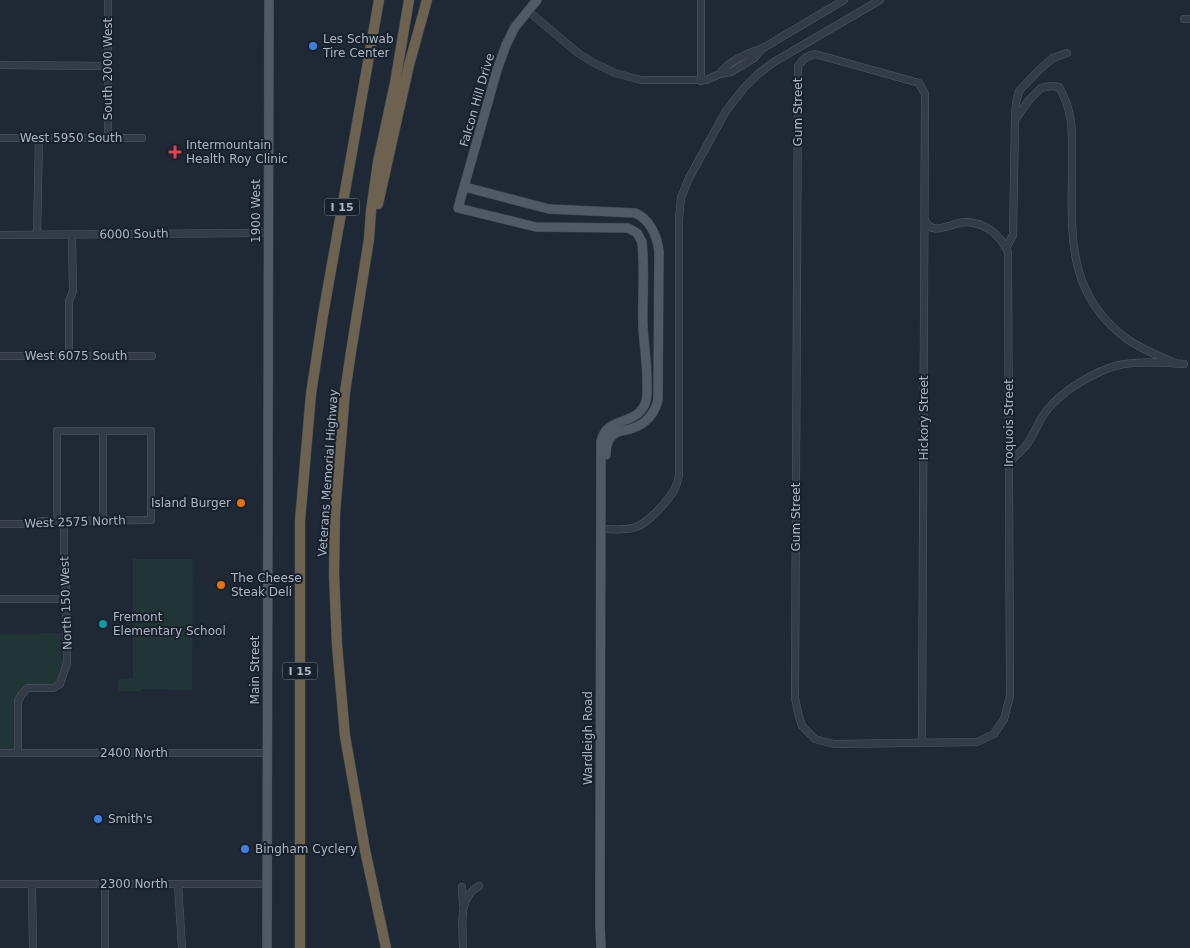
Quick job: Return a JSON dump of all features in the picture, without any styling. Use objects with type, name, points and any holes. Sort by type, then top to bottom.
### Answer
[{"type":"highway","name":"Veterans Memorial Highway","points":[[300,948],[300,521],[311,394],[378,0]]},
{"type":"highway","name":"Veterans Memorial Highway","points":[[386,948],[365,850],[345,736],[334,574],[335,513],[345,392],[369,239],[378,162],[395,83],[409,0]]},
{"type":"highway","points":[[369,239],[409,66],[427,0]]},
{"type":"main road","name":"1900 West","points":[[268,392],[269,0]]},
{"type":"main road","name":"Falcon Hill Drive","points":[[537,0],[510,36],[497,70],[457,212],[536,227],[628,228],[637,233],[641,239],[647,396],[638,414],[612,425],[606,430],[601,439],[601,529]]},
{"type":"main road","points":[[465,187],[548,209],[635,213],[646,221],[655,236],[659,251],[658,400],[655,409],[646,420],[635,428],[618,432],[607,443],[606,505],[601,529]]},
{"type":"main road","name":"Main Street","points":[[268,392],[268,948]]},
{"type":"main road","name":"Wardleigh Road","points":[[601,529],[600,893],[602,948]]},
{"type":"street","name":"South 2000 West","points":[[108,0],[108,138]]},
{"type":"street","points":[[701,0],[701,81]]},
{"type":"street","points":[[528,11],[585,58],[615,74],[641,80],[701,81],[728,73],[751,60],[763,48],[844,0]]},
{"type":"street","points":[[601,529],[629,529],[642,525],[669,497],[677,483],[679,219],[681,198],[689,178],[726,111],[750,80],[774,62],[880,0]]},
{"type":"street","name":"Hickory Street","points":[[798,66],[808,56],[815,54],[918,82],[926,94],[922,743]]},
{"type":"street","points":[[1006,248],[1013,236],[1016,103],[1020,91],[1040,69],[1053,58],[1067,54]]},
{"type":"street","points":[[0,65],[108,66]]},
{"type":"street","name":"Gum Street","points":[[798,66],[795,698],[802,726],[815,739],[834,744],[977,742],[994,734],[1004,720],[1010,696]]},
{"type":"street","points":[[1015,120],[1029,100],[1041,88],[1059,87],[1066,98],[1072,121],[1072,230],[1074,250],[1086,292],[1097,310],[1129,340],[1175,363]]},
{"type":"street","name":"West 5950 South","points":[[0,138],[142,138]]},
{"type":"street","points":[[37,235],[40,138]]},
{"type":"street","points":[[925,220],[927,226],[934,229],[966,222],[982,226],[993,231],[1006,248]]},
{"type":"street","name":"6000 South","points":[[0,235],[268,233]]},
{"type":"street","points":[[69,356],[68,301],[73,291],[72,235]]},
{"type":"street","name":"Iroquois Street","points":[[1006,248],[1008,252],[1010,696]]},
{"type":"street","name":"West 6075 South","points":[[0,356],[152,356]]},
{"type":"street","points":[[1009,463],[1027,444],[1038,422],[1048,408],[1078,384],[1118,365],[1148,362],[1184,364]]},
{"type":"street","name":"North 150 West","points":[[18,753],[18,701],[28,688],[53,688],[60,684],[67,663],[66,578],[60,521],[57,431],[103,431]]},
{"type":"street","points":[[103,431],[103,521]]},
{"type":"street","name":"West 2575 North","points":[[0,524],[22,524],[39,521],[151,520],[151,431],[103,431]]},
{"type":"street","points":[[0,599],[66,599]]},
{"type":"street","name":"2400 North","points":[[0,753],[267,753]]},
{"type":"street","name":"2300 North","points":[[0,884],[268,884]]},
{"type":"street","points":[[32,884],[33,948]]},
{"type":"street","points":[[105,884],[105,948]]},
{"type":"street","points":[[178,884],[182,948]]},
{"type":"street","points":[[463,905],[469,894],[479,886]]},
{"type":"street","points":[[462,887],[463,948]]},
{"type":"green space","points":[[133,559],[193,559],[192,690],[141,689],[141,691],[118,691],[118,679],[133,678]]},
{"type":"green space","points":[[61,633],[63,673],[60,680],[53,685],[21,692],[15,751],[0,751],[0,634]]},
{"type":"place","name":"Les Schwab Tire Center","points":[[313,46]]},
{"type":"place","name":"Intermountain Health Roy Clinic","points":[[175,152]]},
{"type":"place","name":"Island Burger","points":[[241,503]]},
{"type":"place","name":"The Cheese Steak Deli","points":[[221,585]]},
{"type":"place","name":"Fremont Elementary School","points":[[103,624]]},
{"type":"place","name":"Smith's","points":[[98,819]]},
{"type":"place","name":"Bingham Cyclery","points":[[245,849]]}]
